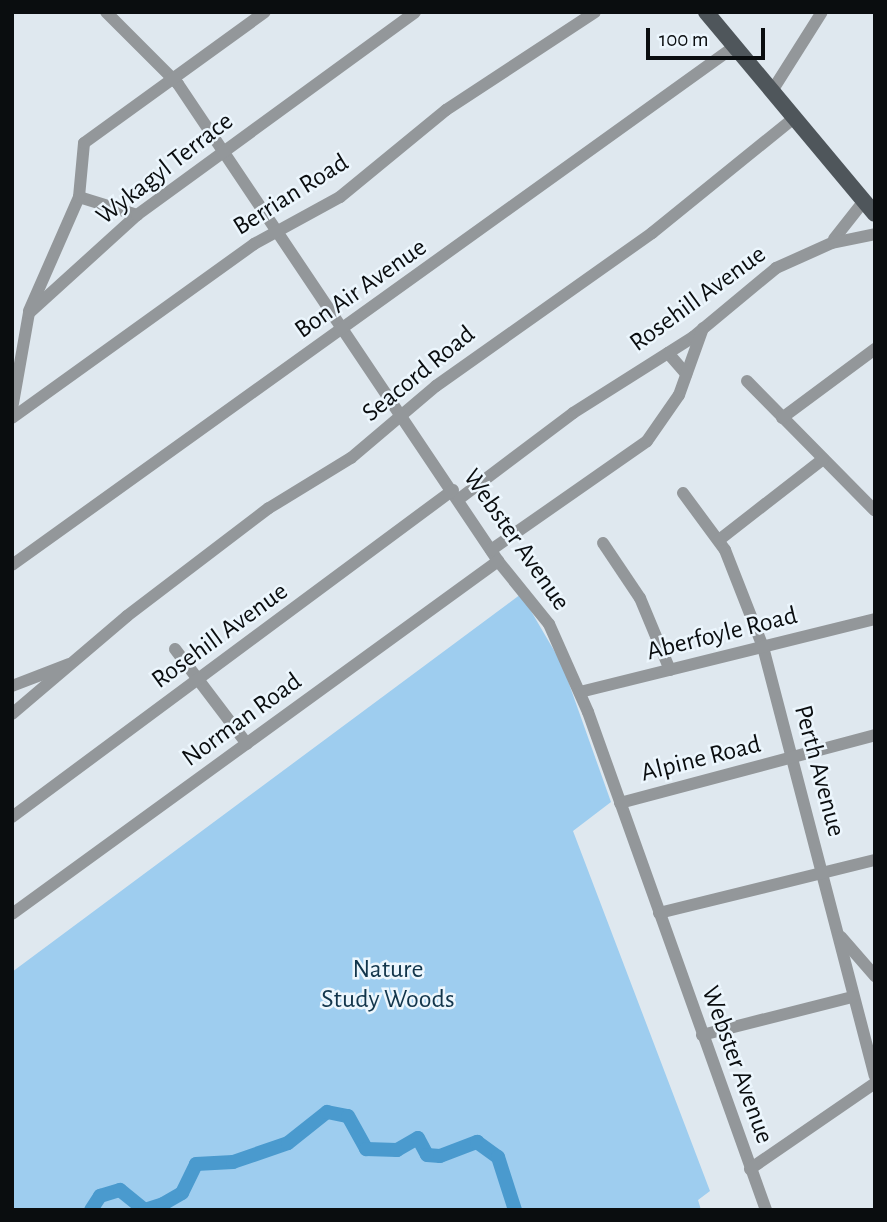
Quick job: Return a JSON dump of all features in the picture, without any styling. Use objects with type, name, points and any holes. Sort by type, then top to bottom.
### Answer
[{"type":"main road","points":[[706,12],[870,208]]},
{"type":"street","points":[[12,409],[29,313],[79,197],[84,144],[265,12]]},
{"type":"street","name":"Wykagyl Terrace","points":[[29,313],[137,215],[415,12]]},
{"type":"street","name":"Berrian Road","points":[[12,418],[278,232],[340,197],[446,110],[595,12]]},
{"type":"street","points":[[772,91],[822,12]]},
{"type":"street","name":"Webster Avenue","points":[[107,13],[174,79],[403,415],[494,555],[533,598],[580,692],[766,1210]]},
{"type":"street","name":"Bon Air Avenue","points":[[12,565],[734,47]]},
{"type":"street","name":"Seacord Road","points":[[12,714],[252,520],[351,458],[522,321],[652,233],[794,118]]},
{"type":"street","points":[[79,197],[137,215]]},
{"type":"street","name":"Rosehill Avenue","points":[[832,243],[870,208]]},
{"type":"street","name":"Rosehill Avenue","points":[[12,817],[198,679],[456,494],[703,328],[776,268],[832,243],[875,234]]},
{"type":"street","name":"Norman Road","points":[[12,914],[247,744],[647,441],[686,374],[703,328]]},
{"type":"street","points":[[782,418],[875,349]]},
{"type":"street","points":[[668,353],[686,374]]},
{"type":"street","points":[[747,382],[875,511]]},
{"type":"street","points":[[719,540],[823,458]]},
{"type":"street","name":"Perth Avenue","points":[[684,493],[719,540],[763,647],[852,997],[875,1076]]},
{"type":"street","points":[[603,543],[640,598],[670,670]]},
{"type":"street","name":"Aberfoyle Road","points":[[580,692],[875,619]]},
{"type":"street","points":[[176,649],[247,744]]},
{"type":"street","name":"Seacord Road","points":[[12,686],[72,663]]},
{"type":"street","name":"Alpine Road","points":[[620,803],[875,735]]},
{"type":"street","points":[[659,913],[875,860]]},
{"type":"street","points":[[832,914],[853,956],[875,976]]},
{"type":"street","points":[[702,1035],[852,997]]},
{"type":"street","points":[[750,1170],[875,1083]]},
{"type":"green space","name":"Nature Study Woods","points":[[521,594],[562,664],[611,802],[573,831],[710,1191],[698,1200],[701,1210],[12,1210],[12,972]]},
{"type":"waterway","points":[[91,1210],[100,1196],[120,1190],[145,1210],[163,1204],[182,1193],[196,1164],[233,1162],[288,1143],[327,1112],[348,1116],[366,1149],[397,1150],[418,1138],[427,1155],[440,1156],[477,1142],[498,1157],[515,1210]]}]
